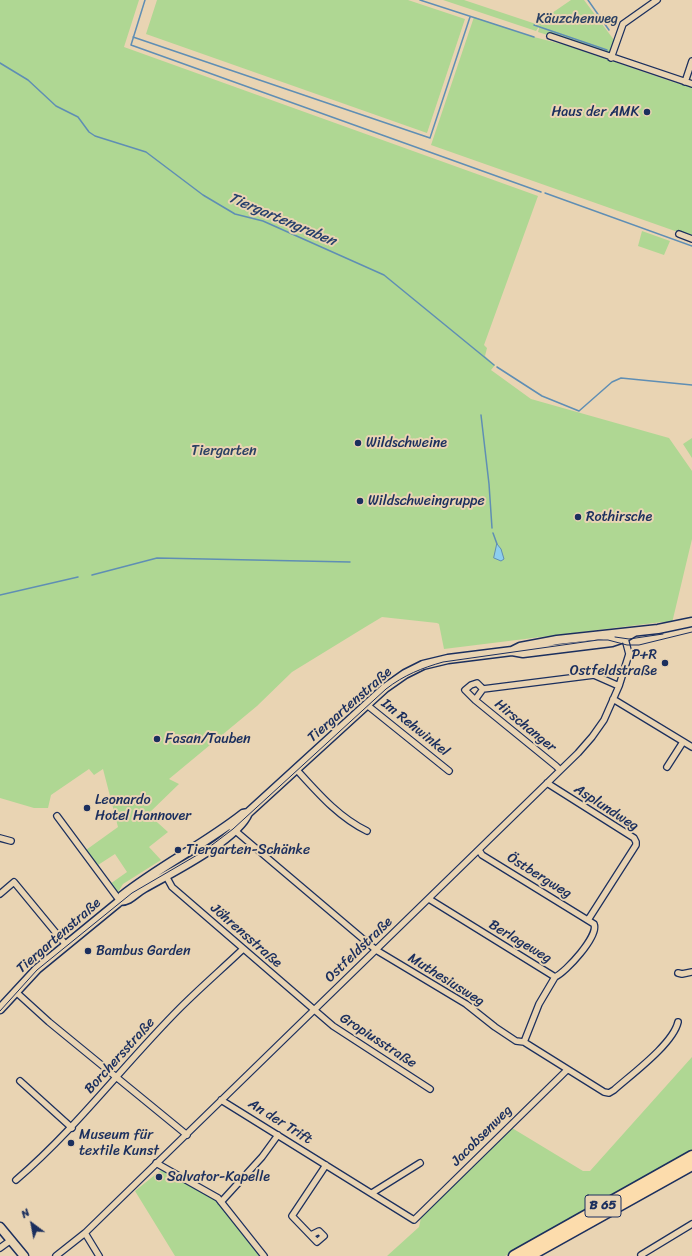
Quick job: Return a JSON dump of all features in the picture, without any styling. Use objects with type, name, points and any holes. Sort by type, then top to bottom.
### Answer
[{"type":"highway","name":"B 65","points":[[514,1256],[692,1156]]},
{"type":"highway","name":"B 65","points":[[529,1256],[692,1165]]},
{"type":"main road","name":"Tiergartenstraße","points":[[120,902],[122,896],[134,886],[246,818],[248,813],[367,705],[396,680],[423,665],[448,659],[512,651],[520,647],[557,640],[624,635],[692,622]]},
{"type":"main road","name":"Tiergartenstraße","points":[[0,1009],[37,969],[120,902],[126,901],[142,889],[204,853],[232,827]]},
{"type":"main road","points":[[0,1226],[24,1256]]},
{"type":"street","points":[[611,58],[622,24],[657,0]]},
{"type":"street","points":[[550,36],[611,58],[692,84]]},
{"type":"street","points":[[685,82],[692,61]]},
{"type":"street","points":[[679,234],[692,239]]},
{"type":"street","name":"Ostfeldstraße","points":[[56,1256],[85,1233],[479,850],[592,737],[604,720],[619,686],[629,654],[624,635]]},
{"type":"street","name":"Hirschanger","points":[[475,700],[483,689],[594,675],[619,686]]},
{"type":"street","name":"Hirschanger","points":[[483,689],[478,683],[471,685],[465,690],[475,700],[560,770]]},
{"type":"street","points":[[613,699],[692,747]]},
{"type":"street","name":"Im Rehwinkel","points":[[367,705],[449,771]]},
{"type":"street","points":[[667,767],[683,742]]},
{"type":"street","points":[[296,769],[336,811],[353,825],[366,831]]},
{"type":"street","name":"Asplundweg","points":[[547,783],[634,838],[636,842],[636,845],[588,920]]},
{"type":"street","name":"Tiergartenstraße","points":[[57,816],[120,902]]},
{"type":"street","name":"Muthesiusweg","points":[[232,827],[376,950],[466,1004],[495,1027],[516,1041],[524,1042],[604,1092],[609,1093],[668,1042],[676,1031],[678,1022]]},
{"type":"street","points":[[0,838],[11,841]]},
{"type":"street","name":"Östbergweg","points":[[479,850],[482,854],[588,920]]},
{"type":"street","name":"Jöhrensstraße","points":[[166,876],[172,887],[314,1011]]},
{"type":"street","points":[[0,894],[14,882],[66,945]]},
{"type":"street","name":"Berlageweg","points":[[429,898],[555,978],[574,961],[594,931],[594,924],[588,920]]},
{"type":"street","name":"Borchersstraße","points":[[16,1180],[46,1155],[180,1008],[243,949]]},
{"type":"street","points":[[678,973],[682,974],[692,972]]},
{"type":"street","points":[[524,1042],[539,1004],[555,978]]},
{"type":"street","points":[[16,992],[116,1079],[186,1135]]},
{"type":"street","name":"Gropiusstraße","points":[[314,1011],[332,1026],[430,1089]]},
{"type":"street","name":"Jacobsenweg","points":[[414,1220],[567,1070]]},
{"type":"street","points":[[20,1080],[72,1128]]},
{"type":"street","name":"An der Trift","points":[[221,1100],[414,1220]]},
{"type":"street","points":[[221,1202],[262,1157],[278,1135]]},
{"type":"street","points":[[156,1163],[218,1198],[264,1256]]},
{"type":"street","points":[[372,1193],[420,1163]]},
{"type":"street","points":[[311,1235],[292,1216],[326,1165]]},
{"type":"street","points":[[641,1255],[692,1224]]},
{"type":"street","points":[[85,1233],[99,1256]]},
{"type":"street","points":[[0,1248],[11,1240]]},
{"type":"green space","name":"Tiergarten","points":[[0,0],[139,0],[124,47],[538,196],[484,345],[487,348],[485,356],[495,365],[491,370],[531,399],[669,438],[692,471],[692,539],[672,623],[662,622],[444,649],[439,624],[382,617],[292,672],[257,706],[169,779],[179,784],[148,814],[168,832],[149,847],[161,860],[123,884],[117,894],[110,884],[127,872],[115,854],[98,865],[86,850],[118,827],[103,769],[94,775],[89,769],[51,795],[48,808],[34,808],[0,798]]},
{"type":"green space","points":[[157,0],[408,0],[465,19],[427,133],[146,34]]},
{"type":"green space","name":"Käuzchenweg","points":[[443,0],[464,0],[536,24],[571,0],[584,0],[614,40],[611,52],[607,54],[538,32],[540,25],[536,31]]},
{"type":"green space","points":[[474,17],[692,87],[692,237],[431,145]]},
{"type":"green space","points":[[642,231],[670,241],[664,255],[638,246]]},
{"type":"green space","points":[[692,438],[692,458],[683,444]]},
{"type":"green space","points":[[692,1057],[692,1151],[505,1256],[387,1256],[419,1227],[421,1218],[512,1128],[583,1171],[590,1171]]},
{"type":"green space","points":[[161,1170],[215,1199],[260,1256],[175,1256],[135,1191]]},
{"type":"water","points":[[497,544],[501,549],[504,559],[501,561],[494,558]]},
{"type":"waterway","points":[[145,0],[131,45],[541,192]]},
{"type":"waterway","points":[[420,0],[534,37]]},
{"type":"waterway","points":[[588,0],[609,30]]},
{"type":"waterway","points":[[133,37],[430,138],[470,17]]},
{"type":"waterway","points":[[534,25],[607,50]]},
{"type":"waterway","name":"Tiergartengraben","points":[[0,63],[28,80],[56,106],[78,117],[89,132],[95,136],[146,152],[203,195],[235,214],[263,221],[384,275],[494,365]]},
{"type":"waterway","points":[[545,193],[692,246]]},
{"type":"waterway","name":"Tiergartengraben","points":[[497,367],[542,396],[579,411],[612,382],[621,378],[692,385]]},
{"type":"waterway","points":[[481,415],[489,484],[492,528]]},
{"type":"waterway","points":[[493,533],[497,544]]},
{"type":"waterway","points":[[92,575],[157,558],[350,562]]},
{"type":"waterway","points":[[0,595],[78,577]]},
{"type":"tram line","points":[[0,1011],[37,970],[132,893],[204,851],[233,829],[386,689],[406,676],[420,669],[443,662],[598,640],[608,640],[627,645],[639,645],[692,632]]},
{"type":"tram line","points":[[615,637],[629,639],[663,634]]},
{"type":"place","name":"Haus der AMK","points":[[647,112]]},
{"type":"place","name":"Wildschweine","points":[[358,443]]},
{"type":"place","name":"Wildschweingruppe","points":[[360,501]]},
{"type":"place","name":"Rothirsche","points":[[578,517]]},
{"type":"place","name":"P+R Ostfeldstraße","points":[[665,663]]},
{"type":"place","name":"Fasan/Tauben","points":[[157,739]]},
{"type":"place","name":"Leonardo Hotel Hannover","points":[[87,808]]},
{"type":"place","name":"Tiergarten-Schänke","points":[[178,850]]},
{"type":"place","name":"Bambus Garden","points":[[88,951]]},
{"type":"place","name":"Museum für textile Kunst","points":[[71,1143]]},
{"type":"place","name":"Salvator-Kapelle","points":[[159,1177]]}]
